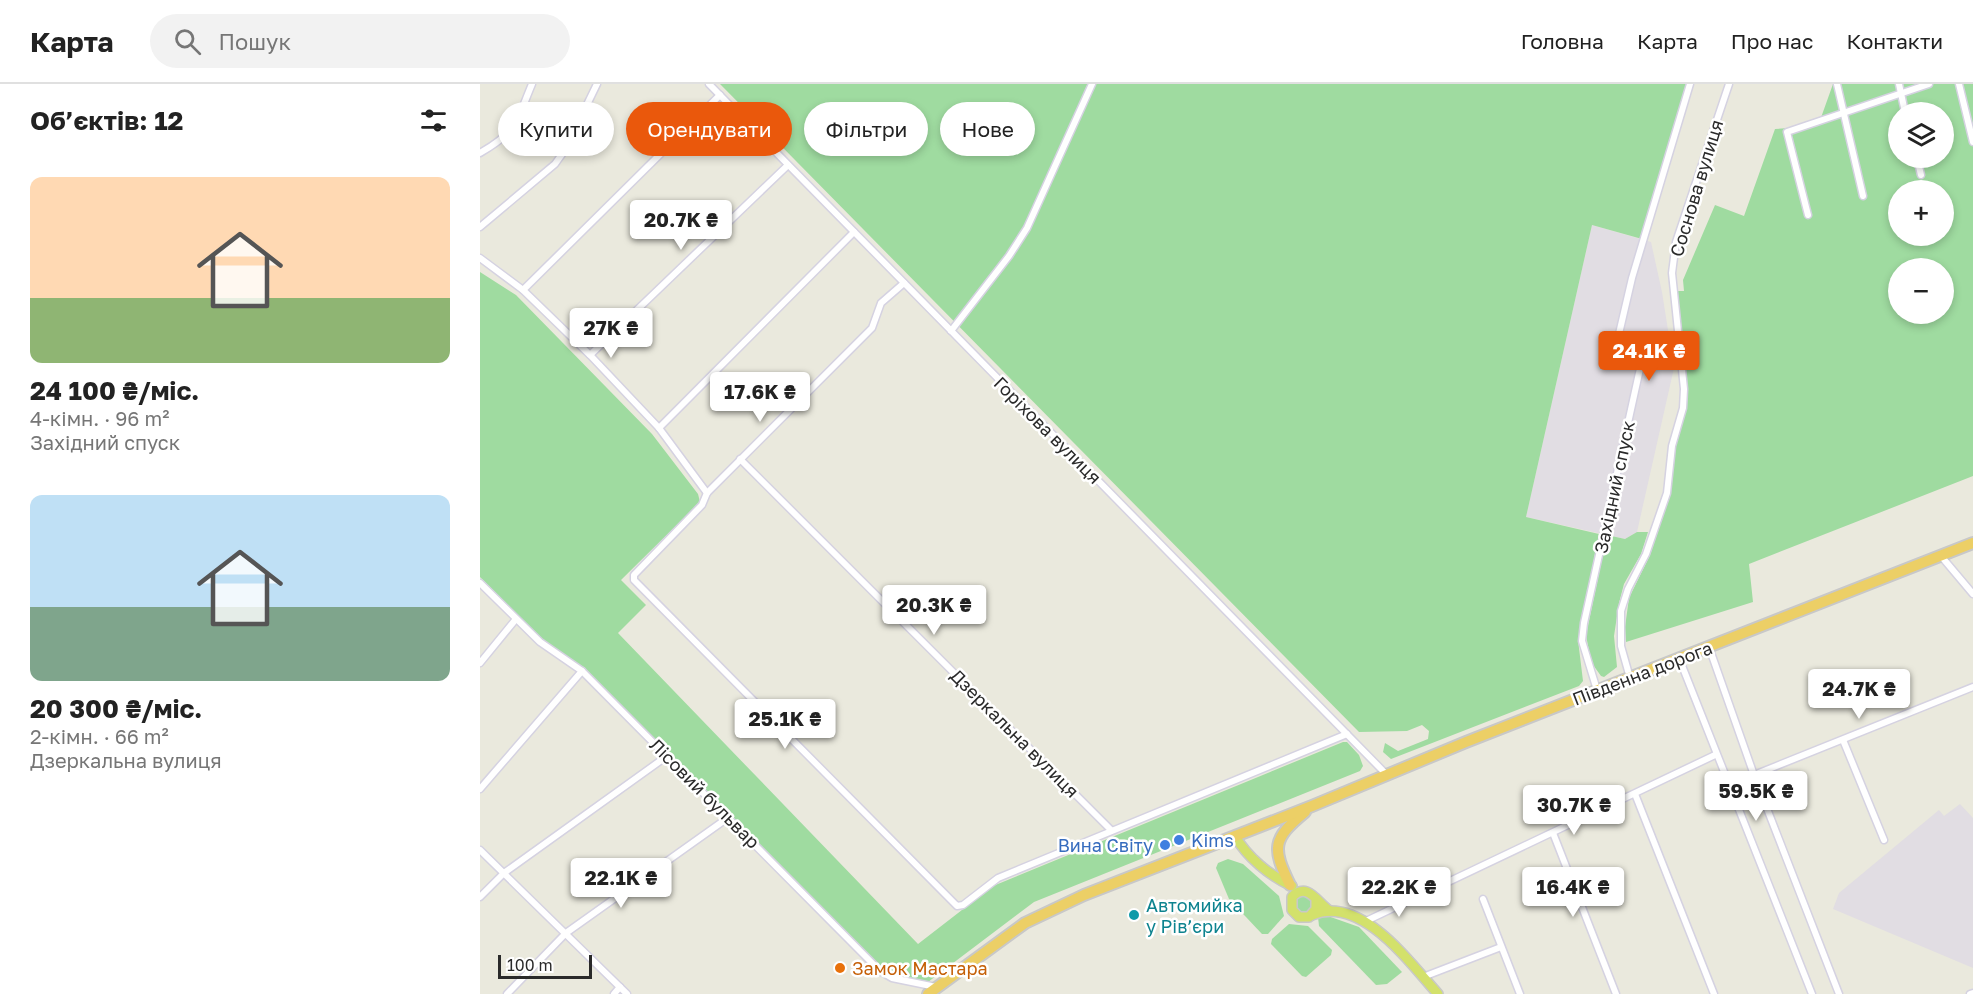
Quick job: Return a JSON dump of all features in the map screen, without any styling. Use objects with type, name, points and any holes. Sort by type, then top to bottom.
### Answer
[{"type":"highway","name":"Південна дорога","points":[[932,991],[1008,934],[1043,913],[1597,690],[1973,543]]},
{"type":"highway","points":[[1290,885],[1278,862],[1277,845],[1285,830],[1312,806]]},
{"type":"main road","points":[[1235,836],[1243,848],[1284,888],[1292,910],[1299,917],[1331,911]]},
{"type":"main road","points":[[1274,876],[1306,891],[1331,911],[1364,922],[1378,930],[1438,994]]},
{"type":"main road","points":[[1290,903],[1297,893],[1306,891]]},
{"type":"main road","points":[[1312,915],[1316,909],[1316,899]]},
{"type":"street","points":[[480,153],[502,140],[516,125],[532,84]]},
{"type":"street","points":[[480,227],[555,164],[569,143],[597,84]]},
{"type":"street","name":"Горіхова вулиця","points":[[709,84],[1388,776]]},
{"type":"street","points":[[951,331],[1009,256],[1027,228],[1092,84]]},
{"type":"street","name":"Західний спуск","points":[[1597,690],[1584,652],[1584,623],[1641,364],[1618,338],[1632,278],[1690,84]]},
{"type":"street","name":"Соснова вулиця","points":[[1630,678],[1621,646],[1621,611],[1628,589],[1646,554],[1667,493],[1672,446],[1683,408],[1684,389],[1672,273],[1676,242],[1729,84]]},
{"type":"street","points":[[1837,84],[1863,196]]},
{"type":"street","points":[[1899,84],[1903,102]]},
{"type":"street","points":[[1808,215],[1787,132],[1929,84]]},
{"type":"street","points":[[1959,84],[1973,142]]},
{"type":"street","points":[[523,290],[720,95]]},
{"type":"street","points":[[590,355],[788,165]]},
{"type":"street","points":[[1919,168],[1921,175]]},
{"type":"street","points":[[659,428],[854,232]]},
{"type":"street","points":[[480,258],[523,290],[590,355],[659,428],[707,493]]},
{"type":"street","points":[[904,283],[881,303],[872,328],[707,493],[702,505],[633,578],[957,906],[963,905],[998,878],[1347,734]]},
{"type":"street","name":"Дзеркальна вулиця","points":[[740,459],[1112,830]]},
{"type":"street","points":[[1941,556],[1973,594]]},
{"type":"street","name":"Лісовий бульвар","points":[[480,582],[540,642],[582,671],[880,971],[892,978],[932,991]]},
{"type":"street","points":[[480,663],[516,619]]},
{"type":"street","points":[[1709,647],[1754,775],[1839,994]]},
{"type":"street","points":[[1679,658],[1715,755],[1812,994]]},
{"type":"street","points":[[480,789],[582,671]]},
{"type":"street","points":[[1754,775],[1973,687]]},
{"type":"street","points":[[1843,740],[1884,840]]},
{"type":"street","points":[[1364,922],[1715,755]]},
{"type":"street","points":[[480,897],[504,873],[667,756]]},
{"type":"street","points":[[1635,794],[1714,994]]},
{"type":"street","points":[[507,994],[566,933],[729,817]]},
{"type":"street","points":[[1553,833],[1616,994]]},
{"type":"street","points":[[480,849],[627,994]]},
{"type":"street","points":[[1483,899],[1520,994]]},
{"type":"street","points":[[1423,977],[1501,947]]},
{"type":"street","points":[[614,994],[620,987]]},
{"type":"shaded area","points":[[1592,225],[1651,242],[1662,292],[1674,368],[1637,532],[1625,539],[1526,517]]},
{"type":"shaded area","points":[[1960,804],[1973,818],[1973,968],[1833,909],[1839,893],[1939,810],[1944,816]]},
{"type":"green space","points":[[720,84],[1686,84],[1642,239],[1592,225],[1526,517],[1599,534],[1578,640],[1583,681],[1579,686],[1391,759],[1383,752],[1385,743],[1398,751],[1428,739],[1429,731],[1422,725],[1407,731],[1359,732],[791,156],[792,102],[738,102]]},
{"type":"green space","points":[[1833,84],[1973,84],[1973,476],[1749,564],[1753,602],[1626,642],[1625,627],[1629,598],[1650,555],[1670,495],[1672,451],[1684,411],[1675,291],[1684,291],[1683,280],[1715,205],[1744,216],[1775,129],[1818,126]]},
{"type":"green space","points":[[480,272],[516,295],[652,434],[698,494],[700,502],[621,580],[646,605],[618,633],[918,944],[993,886],[1343,742],[1347,742],[1359,755],[1363,766],[1360,771],[1034,902],[928,982],[884,971],[584,669],[545,642],[480,577]]},
{"type":"green space","points":[[1637,532],[1648,532],[1641,554],[1624,584],[1619,603],[1614,636],[1617,667],[1604,677],[1591,662],[1586,635],[1607,535],[1625,539]]},
{"type":"green space","points":[[1228,859],[1243,864],[1279,896],[1284,916],[1268,934],[1262,934],[1229,899],[1216,868],[1218,863]]},
{"type":"green space","points":[[1302,893],[1314,900],[1311,913],[1296,914],[1293,900]]},
{"type":"green space","points":[[1325,915],[1359,927],[1402,972],[1387,984],[1376,985],[1319,926],[1318,917]]},
{"type":"green space","points":[[1289,924],[1308,926],[1332,950],[1331,955],[1306,977],[1302,976],[1271,944],[1272,939]]},
{"type":"place","name":"Kims","points":[[1179,840]]},
{"type":"place","name":"Вина Світу","points":[[1165,845]]},
{"type":"place","name":"Автомийка у Рівʼєри","points":[[1134,915]]},
{"type":"place","name":"Замок Мастара","points":[[840,968]]}]
